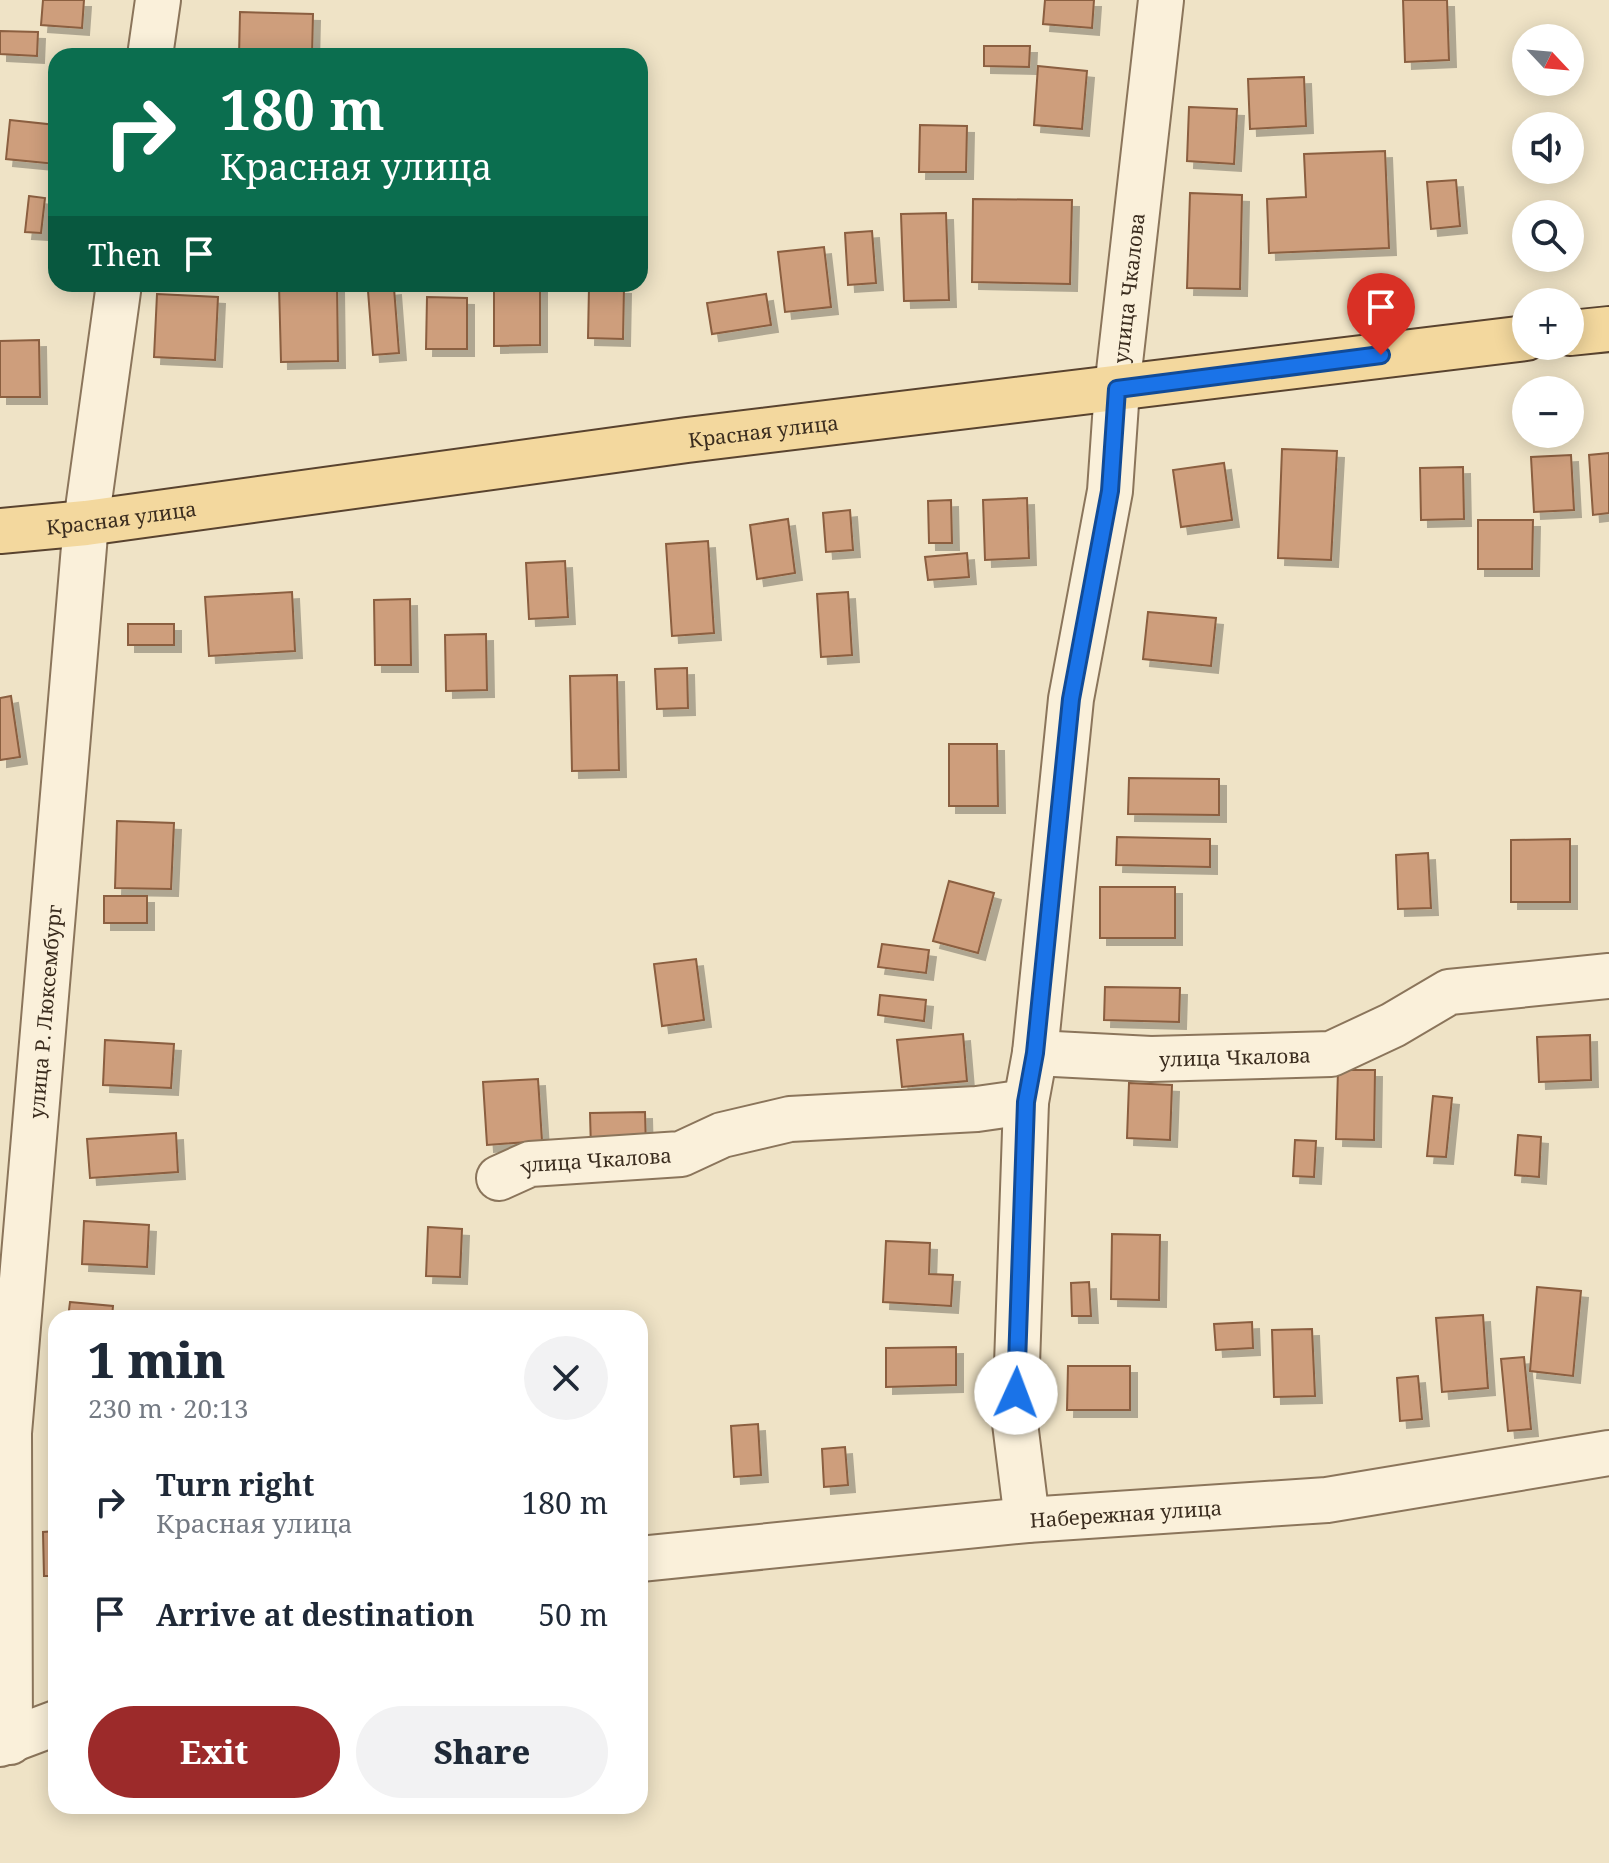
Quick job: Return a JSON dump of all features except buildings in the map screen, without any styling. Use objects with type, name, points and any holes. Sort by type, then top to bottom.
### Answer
[{"type":"main road","points":[[1584,332],[1609,329]]},
{"type":"main road","name":"Красная улица","points":[[0,531],[86,523],[687,440],[1512,340]]},
{"type":"street","points":[[151,48],[158,0]]},
{"type":"street","name":"улица Чкалова","points":[[1027,1520],[1015,1423],[1026,1102],[1035,1053],[1071,699],[1110,491],[1117,389],[1161,0]]},
{"type":"street","name":"улица Р. Люксембург","points":[[5,1743],[9,1433],[86,523],[118,292]]},
{"type":"street","name":"улица Чкалова","points":[[1035,1053],[1151,1059],[1331,1054],[1393,1025],[1449,992],[1609,976]]},
{"type":"street","name":"улица Чкалова","points":[[499,1178],[530,1164],[681,1154],[722,1135],[790,1119],[977,1109],[1026,1102]]},
{"type":"street","name":"Набережная улица","points":[[648,1558],[1027,1520],[1327,1500],[1609,1453]]},
{"type":"street","points":[[5,1743],[48,1726]]},
{"type":"route","points":[[1016,1393],[1026,1102],[1035,1053],[1071,699],[1110,491],[1117,389],[1381,355]]}]
